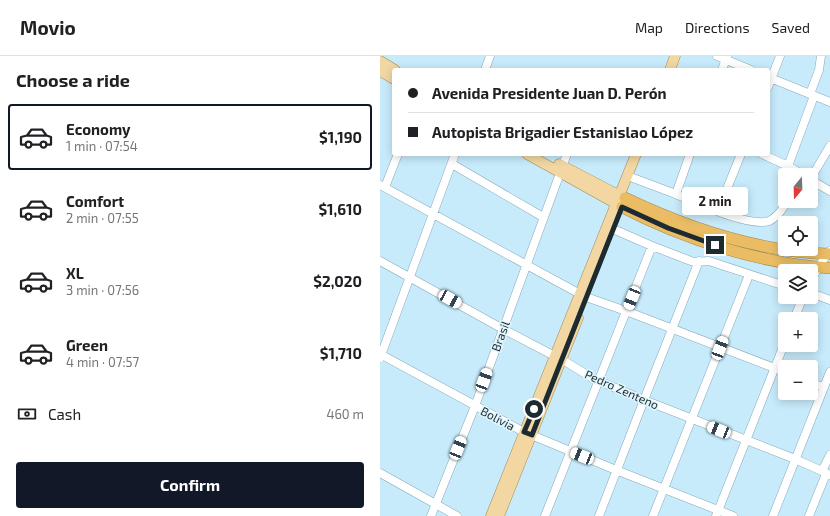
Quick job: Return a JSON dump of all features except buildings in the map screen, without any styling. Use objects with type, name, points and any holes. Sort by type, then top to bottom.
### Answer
[{"type":"highway","points":[[621,201],[722,236],[767,246],[812,253],[829,253]]},
{"type":"highway","points":[[621,201],[668,228],[715,245],[743,253],[796,264]]},
{"type":"highway","points":[[818,267],[830,268]]},
{"type":"main road","points":[[671,68],[676,56]]},
{"type":"main road","points":[[677,68],[681,56]]},
{"type":"main road","points":[[380,61],[392,68]]},
{"type":"main road","points":[[380,71],[392,78]]},
{"type":"main road","points":[[532,156],[561,169],[621,201]]},
{"type":"main road","points":[[544,156],[561,169]]},
{"type":"main road","points":[[583,295],[613,229],[635,156]]},
{"type":"main road","points":[[499,516],[528,434],[558,358],[621,201],[633,178],[641,156]]},
{"type":"main road","points":[[491,516],[528,434]]},
{"type":"street","points":[[486,68],[490,56]]},
{"type":"street","points":[[717,56],[726,58],[747,68]]},
{"type":"street","points":[[780,56],[770,78],[830,102]]},
{"type":"street","points":[[793,168],[819,70],[821,56]]},
{"type":"street","points":[[723,68],[726,58]]},
{"type":"street","points":[[817,168],[830,146]]},
{"type":"street","points":[[397,156],[382,186],[583,295],[778,369]]},
{"type":"street","points":[[380,356],[454,156]]},
{"type":"street","name":"Brasil","points":[[431,516],[475,406],[566,156]]},
{"type":"street","points":[[676,194],[689,156]]},
{"type":"street","points":[[718,211],[740,156]]},
{"type":"street","points":[[766,156],[787,168]]},
{"type":"street","points":[[452,164],[543,217]]},
{"type":"street","points":[[633,178],[736,218],[757,222],[769,221],[783,208]]},
{"type":"street","points":[[818,183],[830,190]]},
{"type":"street","points":[[613,229],[691,261],[713,262],[778,284]]},
{"type":"street","points":[[545,516],[652,246]]},
{"type":"street","points":[[818,267],[829,253]]},
{"type":"street","name":"Pedro Zenteno","points":[[380,260],[599,381],[795,459],[826,473]]},
{"type":"street","points":[[599,516],[700,261]]},
{"type":"street","points":[[653,516],[749,275]]},
{"type":"street","points":[[818,296],[830,300]]},
{"type":"street","points":[[717,513],[747,441],[781,352]]},
{"type":"street","name":"Bolivia","points":[[380,356],[528,434],[664,489],[717,513],[733,516]]},
{"type":"street","points":[[773,516],[826,386],[830,372]]},
{"type":"street","points":[[809,516],[826,473],[830,456]]},
{"type":"street","points":[[380,473],[457,516]]},
{"type":"route","points":[[534,409],[524,432],[532,435],[622,207],[668,228],[715,245]]}]
